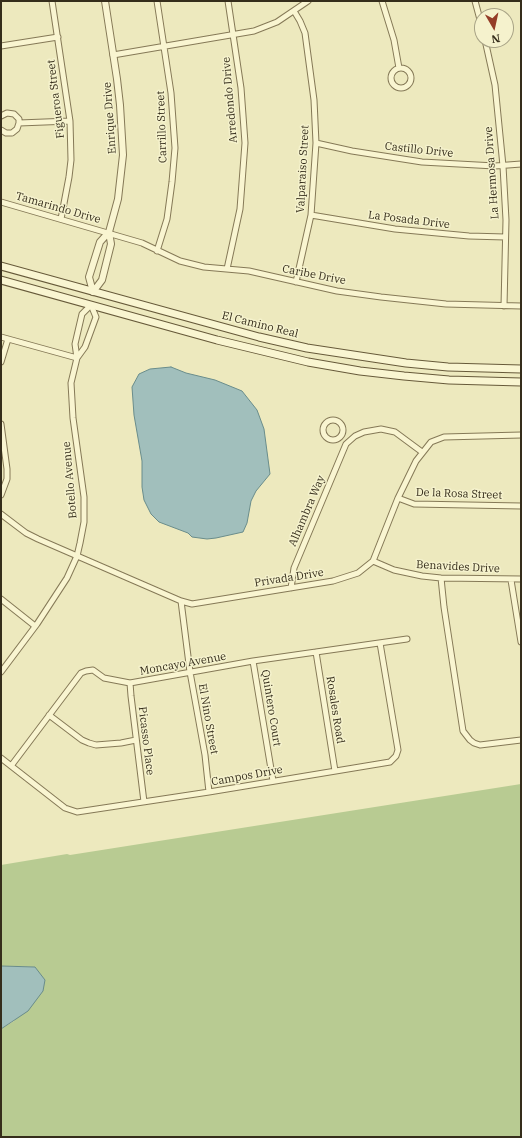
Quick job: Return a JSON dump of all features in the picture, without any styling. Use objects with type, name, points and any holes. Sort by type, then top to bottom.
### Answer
[{"type":"main road","name":"El Camino Real","points":[[1,266],[259,337],[307,348],[406,363],[448,367],[521,369]]},
{"type":"main road","points":[[1,280],[217,340],[308,362],[360,371],[404,376],[449,380],[521,382]]},
{"type":"main road","points":[[91,305],[93,292]]},
{"type":"street","name":"Figueroa Street","points":[[52,1],[70,121],[71,160],[61,219]]},
{"type":"street","name":"Enrique Drive","points":[[93,292],[102,280],[111,244],[109,232],[118,199],[123,155],[120,105],[105,1]]},
{"type":"street","name":"Carrillo Street","points":[[157,1],[171,93],[175,148],[167,219],[157,251]]},
{"type":"street","name":"Arredondo Drive","points":[[227,269],[240,209],[245,143],[243,103],[228,1]]},
{"type":"street","points":[[114,55],[254,31],[265,27],[294,11],[308,1]]},
{"type":"street","points":[[382,1],[394,40],[399,68]]},
{"type":"street","name":"Valparaiso Street","points":[[294,11],[305,33],[314,100],[316,143],[311,215],[296,282]]},
{"type":"street","points":[[1,46],[58,37]]},
{"type":"street","name":"La Hermosa Drive","points":[[487,48],[494,85],[503,166],[506,220],[504,306]]},
{"type":"street","points":[[399,68],[406,68],[412,78],[409,84],[403,88],[397,87],[391,80],[392,74],[399,68]]},
{"type":"street","points":[[1,116],[7,113],[14,114],[17,116],[19,123],[17,129],[12,133],[6,133],[1,130]]},
{"type":"street","points":[[19,123],[70,121]]},
{"type":"street","name":"Castillo Drive","points":[[316,143],[352,151],[401,159],[450,164],[503,166],[521,164]]},
{"type":"street","name":"Tamarindo Drive","points":[[1,202],[109,232]]},
{"type":"street","name":"La Posada Drive","points":[[311,215],[395,229],[469,236],[505,237]]},
{"type":"street","name":"Enrique Drive","points":[[93,292],[89,277],[100,242],[109,232]]},
{"type":"street","name":"Caribe Drive","points":[[109,232],[142,243],[157,251],[191,264],[249,271],[338,291],[468,305],[521,306]]},
{"type":"street","name":"Botello Avenue","points":[[1,672],[35,626],[67,578],[77,556],[84,522],[84,497],[71,395],[71,383],[76,358],[75,344],[82,314],[91,305],[96,317],[85,347],[76,358]]},
{"type":"street","points":[[1,337],[76,358]]},
{"type":"street","points":[[1,362],[8,339]]},
{"type":"street","points":[[331,420],[338,421],[344,430],[341,437],[335,440],[326,438],[322,429],[325,423],[331,420]]},
{"type":"street","points":[[1,424],[8,469],[7,479],[1,495]]},
{"type":"street","points":[[341,437],[346,444],[355,436],[364,432],[381,429],[395,432],[422,452]]},
{"type":"street","name":"Privada Drive","points":[[1,514],[26,533],[180,601],[192,604],[348,577],[362,571],[372,561],[398,498],[416,461],[431,442],[444,437],[521,435]]},
{"type":"street","name":"Alhambra Way","points":[[291,588],[294,568],[346,444]]},
{"type":"street","name":"De la Rosa Street","points":[[398,498],[414,504],[521,506]]},
{"type":"street","name":"Benavides Drive","points":[[372,561],[387,568],[411,574],[441,578],[521,579]]},
{"type":"street","points":[[441,578],[463,731],[470,740],[480,745],[521,740]]},
{"type":"street","points":[[511,580],[521,642]]},
{"type":"street","points":[[1,599],[35,626]]},
{"type":"street","name":"El Nino Street","points":[[180,601],[209,792]]},
{"type":"street","name":"Moncayo Avenue","points":[[11,766],[81,673],[86,671],[93,670],[104,678],[130,683],[253,661],[407,639]]},
{"type":"street","name":"Campos Drive","points":[[1,758],[65,808],[77,812],[390,762],[396,756],[398,750],[380,643]]},
{"type":"street","name":"Rosales Road","points":[[316,652],[335,771]]},
{"type":"street","name":"Quintero Court","points":[[253,661],[273,781]]},
{"type":"street","name":"Picasso Place","points":[[130,683],[144,802]]},
{"type":"street","points":[[49,715],[82,740],[89,743],[96,745],[115,744],[136,740]]},
{"type":"green space","points":[[521,784],[521,1137],[1,1137],[1,1029],[14,1021],[35,967],[1,966],[1,865]]},
{"type":"water","points":[[171,367],[186,373],[215,380],[242,391],[257,410],[264,429],[270,474],[256,491],[251,501],[247,523],[243,532],[207,539],[192,537],[188,533],[159,522],[151,514],[144,500],[142,487],[142,461],[134,415],[132,387],[139,374],[150,369]]},
{"type":"water","points":[[1,966],[35,967],[45,980],[43,991],[28,1011],[1,1029]]}]
